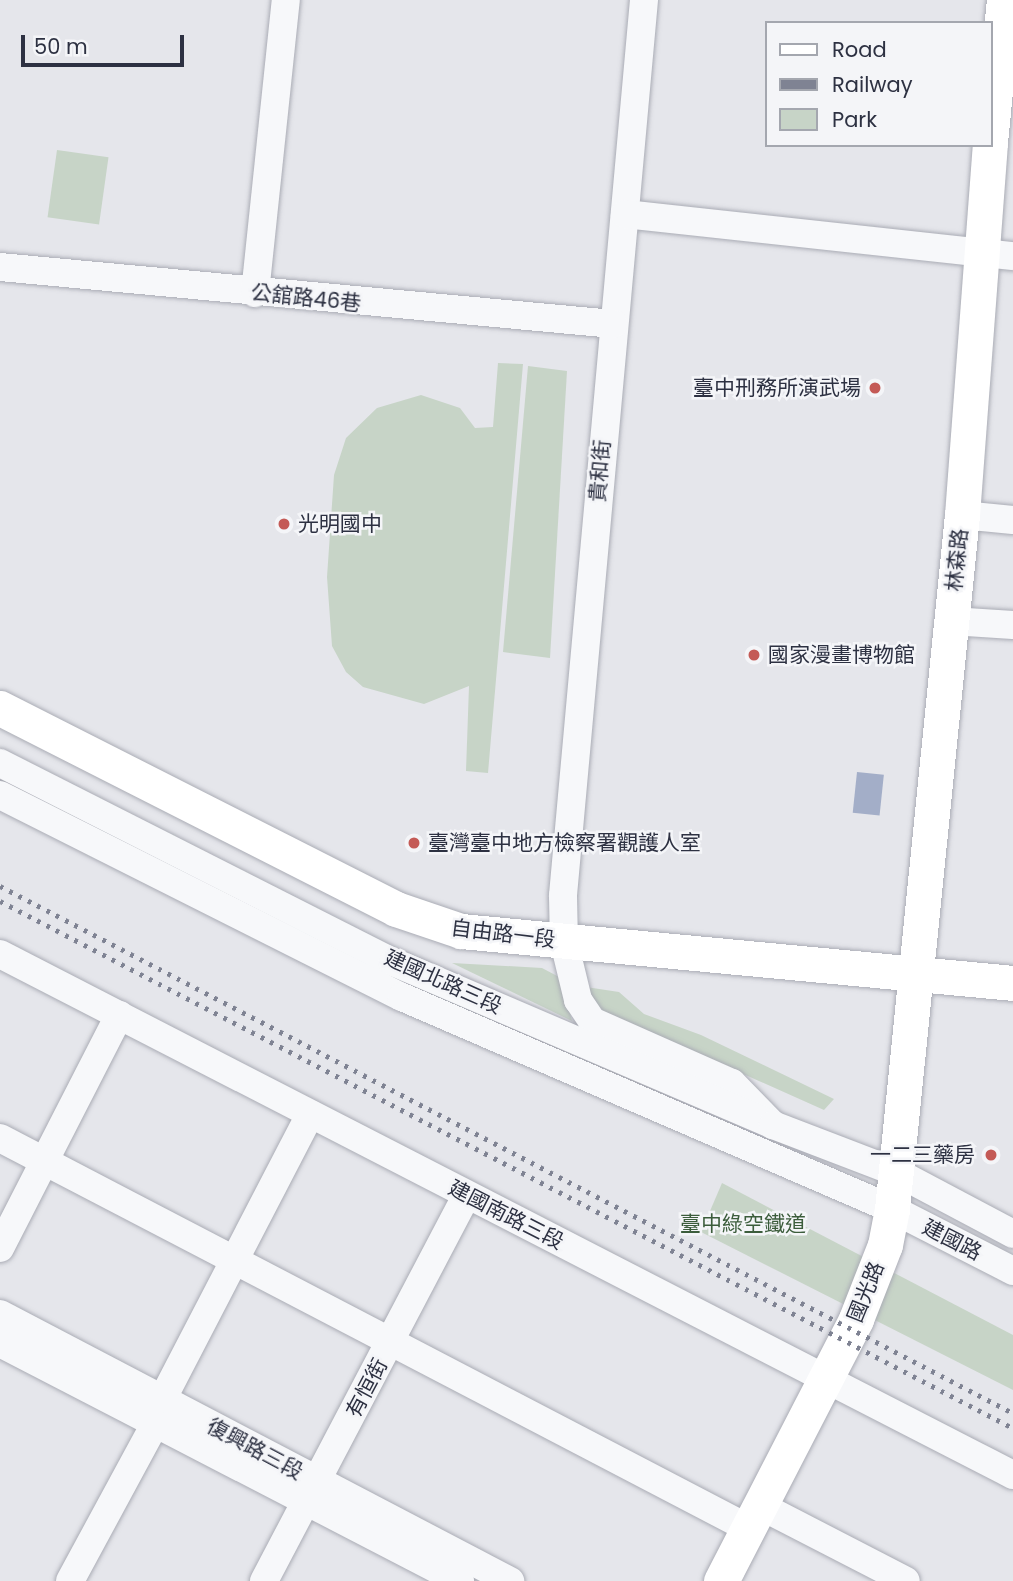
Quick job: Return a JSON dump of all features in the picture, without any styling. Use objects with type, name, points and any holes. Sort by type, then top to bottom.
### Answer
[{"type":"main road","name":"林森路","points":[[914,974],[962,514],[997,254],[996,132],[1004,0]]},
{"type":"main road","name":"自由路一段","points":[[0,708],[427,922],[461,931],[564,942],[1013,983]]},
{"type":"main road","name":"國光路","points":[[721,1581],[856,1319],[885,1245],[898,1173],[914,974]]},
{"type":"street","points":[[255,293],[286,0]]},
{"type":"street","name":"貴和街","points":[[644,0],[563,896],[564,942],[578,1000],[592,1021],[732,1083],[773,1125]]},
{"type":"street","points":[[625,214],[997,254]]},
{"type":"street","name":"公舘路46巷","points":[[0,267],[255,293],[613,324]]},
{"type":"street","points":[[962,514],[1013,520]]},
{"type":"street","points":[[951,621],[1013,625]]},
{"type":"street","name":"建國北路三段","points":[[0,763],[393,962],[773,1125],[898,1173]]},
{"type":"street","name":"建國北路三段","points":[[0,795],[402,997],[892,1209]]},
{"type":"street","name":"建國南路三段","points":[[0,954],[1013,1475]]},
{"type":"street","points":[[0,1248],[118,1015]]},
{"type":"street","points":[[70,1581],[310,1114]]},
{"type":"street","points":[[0,1138],[390,1343],[754,1517],[906,1581]]},
{"type":"street","name":"建國路","points":[[898,1173],[1013,1234]]},
{"type":"street","name":"有恒街","points":[[264,1581],[467,1195]]},
{"type":"street","name":"建國路","points":[[892,1209],[1013,1270]]},
{"type":"street","name":"復興路三段","points":[[0,1314],[159,1412]]},
{"type":"street","name":"復興路三段","points":[[0,1343],[159,1412],[312,1490],[510,1581]]},
{"type":"street","name":"復興路三段","points":[[312,1490],[460,1581]]},
{"type":"green space","points":[[57,150],[108,157],[99,225],[48,217]]},
{"type":"green space","points":[[498,363],[523,364],[488,773],[466,771],[469,686],[424,704],[363,687],[346,672],[332,646],[327,577],[334,475],[346,438],[377,408],[421,395],[460,408],[475,428],[493,427]]},
{"type":"green space","points":[[528,366],[567,371],[550,658],[503,652]]},
{"type":"green space","points":[[452,963],[542,968],[561,978],[572,1021]]},
{"type":"green space","points":[[586,987],[619,992],[644,1014],[701,1035],[834,1099],[824,1110],[602,1011]]},
{"type":"green space","name":"臺中綠空鐵道","points":[[722,1183],[1013,1335],[1013,1390],[701,1232]]},
{"type":"water","points":[[857,772],[884,775],[880,816],[853,813]]},
{"type":"railway","points":[[0,886],[1013,1413]]},
{"type":"railway","points":[[0,901],[1013,1428]]},
{"type":"place","name":"臺中刑務所演武場","points":[[875,388]]},
{"type":"place","name":"光明國中","points":[[284,524]]},
{"type":"place","name":"國家漫畫博物館","points":[[754,655]]},
{"type":"place","name":"臺灣臺中地方檢察署觀護人室","points":[[414,843]]},
{"type":"place","name":"一二三藥房","points":[[991,1155]]}]
